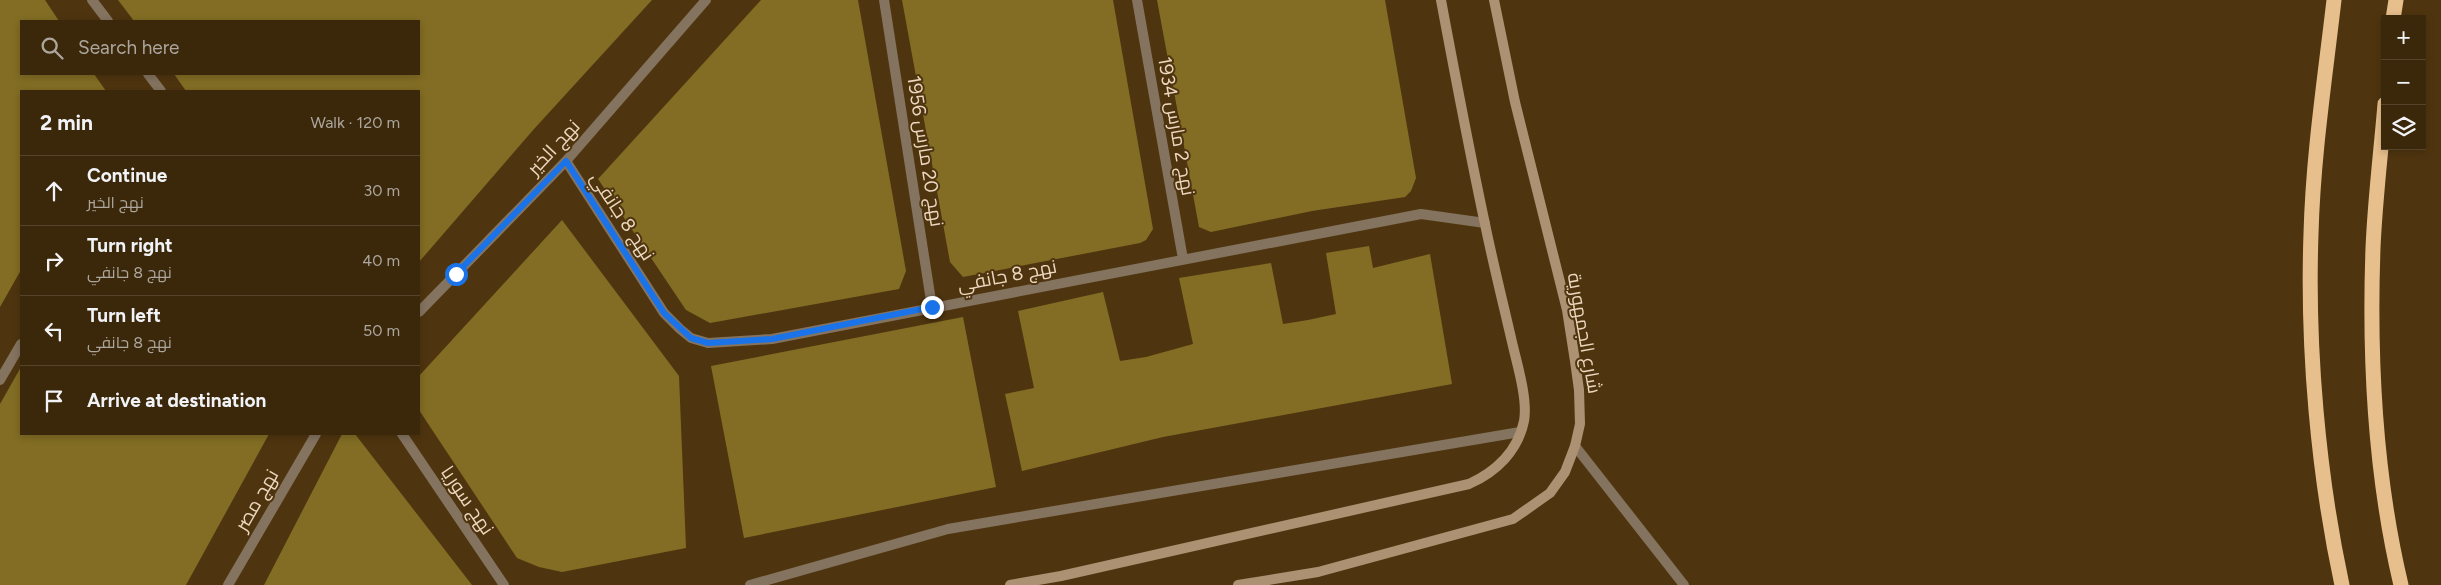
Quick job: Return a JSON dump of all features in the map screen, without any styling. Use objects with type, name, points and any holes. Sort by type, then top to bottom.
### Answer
[{"type":"highway","points":[[2334,0],[2314,181],[2310,235],[2312,359],[2325,486],[2342,585]]},
{"type":"highway","points":[[2394,15],[2396,0]]},
{"type":"highway","points":[[2385,105],[2373,248],[2374,387],[2380,467],[2392,550],[2401,585]]},
{"type":"street","points":[[92,0],[107,20]]},
{"type":"street","name":"نهج الخير","points":[[420,311],[566,161],[706,0]]},
{"type":"street","name":"نهج 20 مارس 1956","points":[[884,0],[932,307]]},
{"type":"street","name":"نهج 2 مارس 1934","points":[[1137,0],[1183,259]]},
{"type":"street","points":[[1010,585],[1062,576],[1469,484],[1497,468],[1514,445],[1524,419],[1520,376],[1485,223],[1441,0]]},
{"type":"street","name":"شارع الجمهورية","points":[[1238,585],[1318,572],[1513,519],[1550,493],[1565,472],[1575,446],[1580,424],[1579,390],[1567,310],[1518,112],[1494,0]]},
{"type":"street","points":[[149,75],[160,90]]},
{"type":"street","name":"نهج 8 جانفي","points":[[566,161],[664,313],[691,338],[708,343],[772,339],[1421,214],[1485,223]]},
{"type":"street","points":[[0,380],[20,346]]},
{"type":"street","points":[[750,585],[948,529],[1520,432]]},
{"type":"street","name":"نهج مصر","points":[[228,585],[315,435]]},
{"type":"street","name":"نهج سوريا","points":[[403,435],[504,585]]},
{"type":"street","points":[[1575,446],[1684,585]]},
{"type":"building","points":[[0,0],[45,0],[58,20],[20,20],[20,75],[95,75],[105,90],[20,90],[20,272],[0,307]]},
{"type":"building","points":[[118,0],[652,0],[534,129],[420,261],[420,90],[185,90],[175,75],[420,75],[420,20],[133,20]]},
{"type":"building","points":[[761,0],[858,0],[906,271],[899,289],[710,323],[686,310],[598,179]]},
{"type":"building","points":[[902,0],[1113,0],[1153,229],[1146,240],[1140,243],[963,277],[950,262]]},
{"type":"building","points":[[1157,0],[1385,0],[1416,178],[1411,191],[1405,197],[1312,211],[1211,232],[1199,227]]},
{"type":"building","points":[[562,220],[679,376],[686,548],[562,572],[539,567],[517,558],[420,412],[420,375]]},
{"type":"building","points":[[1369,246],[1373,268],[1430,254],[1452,384],[1163,437],[1022,471],[1005,394],[1034,388],[1018,311],[1103,292],[1120,361],[1146,357],[1193,344],[1179,278],[1271,263],[1283,324],[1308,320],[1336,314],[1326,253]]},
{"type":"building","points":[[963,317],[996,487],[744,538],[711,366]]},
{"type":"building","points":[[20,369],[20,435],[268,435],[186,585],[0,585],[0,404]]},
{"type":"building","points":[[341,435],[356,435],[472,585],[264,585]]},
{"type":"route","points":[[456,274],[566,161],[664,313],[691,338],[708,343],[772,339],[932,307]]}]
